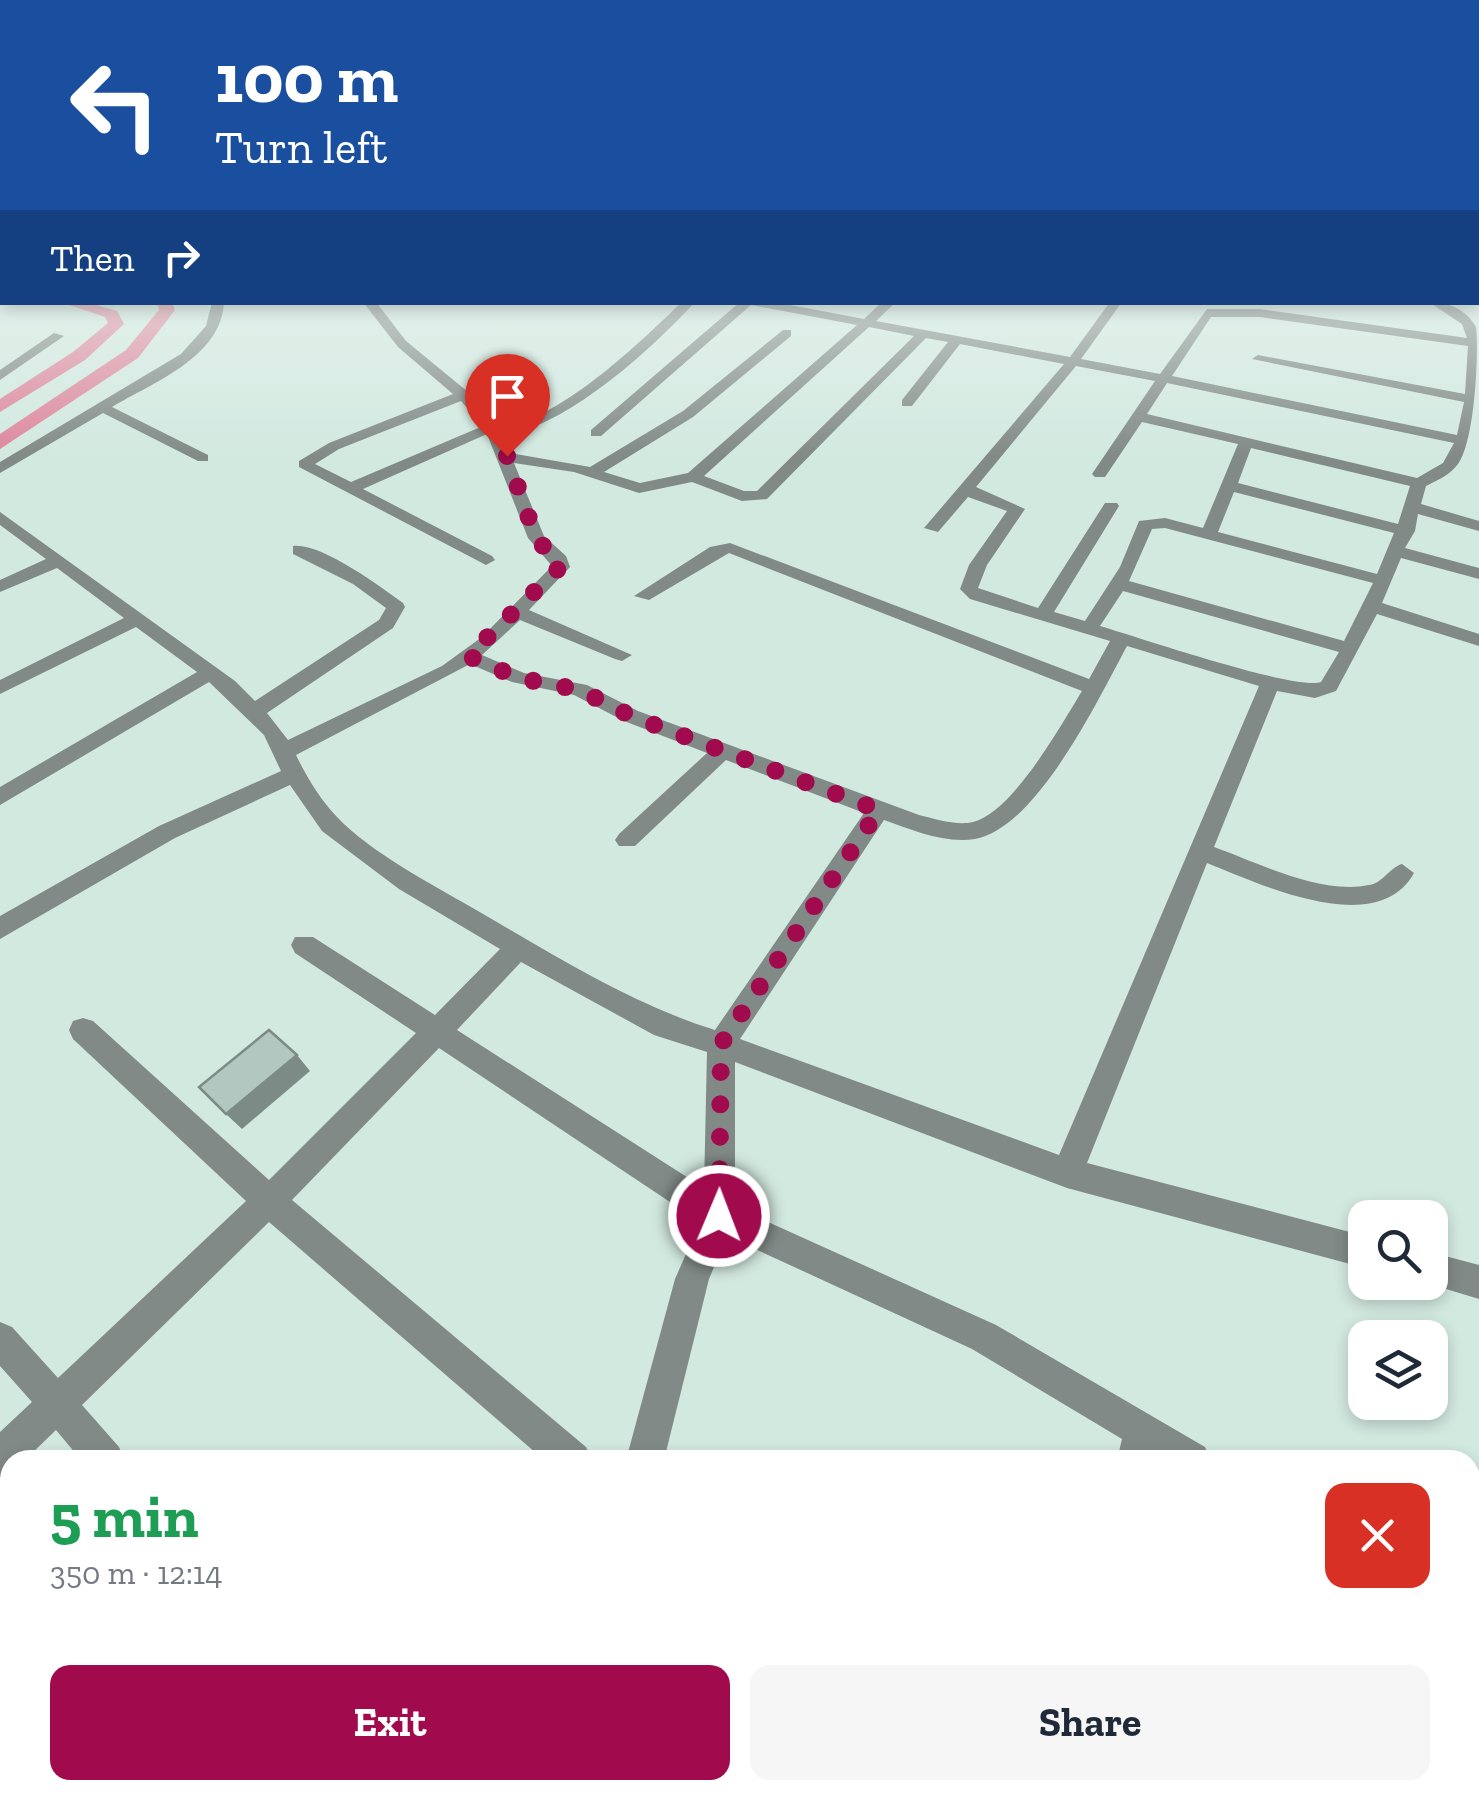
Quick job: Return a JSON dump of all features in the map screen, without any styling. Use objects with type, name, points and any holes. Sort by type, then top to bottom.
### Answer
[{"type":"street","points":[[0,468],[195,349],[218,312],[218,305]]},
{"type":"street","points":[[0,930],[468,656],[561,566],[536,538],[507,456],[493,431],[463,395],[402,344],[371,305]]},
{"type":"street","points":[[351,488],[493,431],[532,426],[685,305]]},
{"type":"street","points":[[596,434],[746,305]]},
{"type":"street","points":[[769,305],[1162,378],[1463,441]]},
{"type":"street","points":[[507,456],[592,473],[639,488],[693,477],[887,305]]},
{"type":"street","points":[[932,528],[1072,363],[1115,305]]},
{"type":"street","points":[[1442,305],[1472,325]]},
{"type":"street","points":[[1442,305],[1472,325]]},
{"type":"street","points":[[1100,474],[1141,417],[1200,319],[1215,311],[1472,325]]},
{"type":"street","points":[[1141,417],[1419,483],[1447,468],[1463,441],[1472,399],[1472,325]]},
{"type":"street","points":[[592,473],[688,414],[787,333]]},
{"type":"street","points":[[693,477],[742,496],[768,492],[922,334]]},
{"type":"street","points":[[0,376],[58,336]]},
{"type":"street","points":[[906,402],[956,341]]},
{"type":"street","points":[[1258,359],[1472,399]]},
{"type":"street","points":[[463,395],[306,460],[308,469],[486,560]]},
{"type":"street","points":[[100,406],[138,421],[203,458]]},
{"type":"street","points":[[1209,535],[1247,440]]},
{"type":"street","points":[[968,487],[1016,509],[978,566],[969,588],[976,595],[1045,612],[1270,683],[1324,691],[1351,649],[1392,550],[1407,531],[1419,483]]},
{"type":"street","points":[[1226,485],[1407,531]]},
{"type":"street","points":[[1045,612],[1112,506]]},
{"type":"street","points":[[1412,508],[1479,526]]},
{"type":"street","points":[[0,517],[210,673],[254,712],[274,731],[288,763],[330,825],[408,882],[664,1026],[1066,1173],[1348,1248]]},
{"type":"street","points":[[1090,626],[1118,584],[1145,526],[1165,524],[1381,580]]},
{"type":"street","points":[[644,596],[716,551],[730,548],[1093,688]]},
{"type":"street","points":[[254,712],[386,624],[395,614],[396,607],[359,580],[299,550]]},
{"type":"street","points":[[1392,550],[1479,574]]},
{"type":"street","points":[[0,587],[57,561]]},
{"type":"street","points":[[1118,584],[1351,649]]},
{"type":"street","points":[[1371,606],[1479,640]]},
{"type":"street","points":[[515,611],[622,655]]},
{"type":"street","points":[[0,688],[136,619]]},
{"type":"street","points":[[468,656],[519,678],[580,690],[631,716],[879,810],[942,830],[979,830],[1006,816],[1093,688],[1123,636]]},
{"type":"street","points":[[0,797],[210,673]]},
{"type":"street","points":[[1066,1173],[1270,683]]},
{"type":"street","points":[[627,840],[724,751]]},
{"type":"street","points":[[649,1450],[692,1279],[719,1216],[721,1044],[879,810]]},
{"type":"street","points":[[1200,850],[1276,878],[1358,896],[1383,892],[1402,873]]},
{"type":"street","points":[[304,945],[719,1216],[984,1338],[1139,1445]]},
{"type":"street","points":[[9,1450],[269,1201],[519,947]]},
{"type":"street","points":[[83,1030],[269,1201],[561,1450]]},
{"type":"street","points":[[1448,1274],[1479,1282]]},
{"type":"street","points":[[0,1340],[97,1450]]},
{"type":"building","points":[[269,1030],[297,1055],[226,1114],[199,1087]]},
{"type":"waterway","points":[[0,407],[79,356],[116,324],[111,314],[78,305]]},
{"type":"waterway","points":[[0,443],[132,354],[167,310],[165,305]]},
{"type":"route","points":[[507,456],[536,538],[560,560],[561,566],[488,641],[468,656],[519,678],[580,690],[631,716],[879,810],[721,1044],[719,1216]]}]
